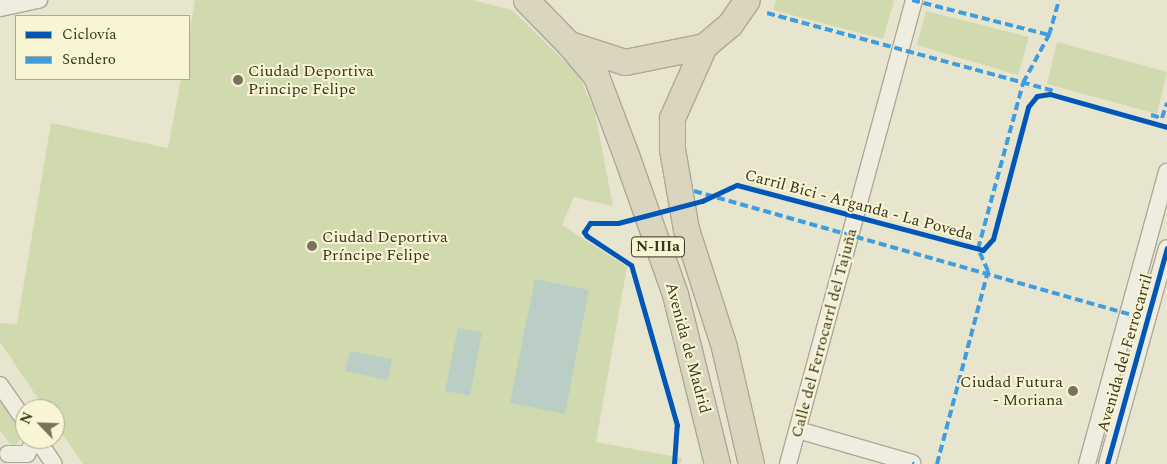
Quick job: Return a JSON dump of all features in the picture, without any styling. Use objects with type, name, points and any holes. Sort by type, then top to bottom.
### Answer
[{"type":"highway","name":"N-IIIa","points":[[525,0],[569,44],[625,62],[704,46],[730,24],[747,0]]},
{"type":"highway","name":"Avenida de Madrid","points":[[569,44],[596,76],[626,155],[674,294],[717,464]]},
{"type":"highway","name":"Avenida de Madrid","points":[[704,46],[675,110],[672,148],[686,229],[724,347],[751,464]]},
{"type":"street","points":[[0,8],[39,0]]},
{"type":"street","name":"Calle del Ferrocarrl del Tajuña","points":[[788,464],[914,0]]},
{"type":"street","name":"Avenida del Ferrocarril","points":[[1087,464],[1167,172]]},
{"type":"street","name":"Avenida del Ferrocarril","points":[[1107,464],[1167,248]]},
{"type":"street","points":[[0,385],[15,407]]},
{"type":"street","points":[[798,430],[912,463]]},
{"type":"street","points":[[8,453],[27,454],[30,449]]},
{"type":"street","points":[[43,449],[54,464]]},
{"type":"green space","name":"Ciudad Deportiva Príncipe Felipe","points":[[195,0],[472,0],[512,10],[579,75],[595,113],[613,206],[574,197],[562,225],[627,267],[596,442],[682,458],[680,464],[83,464],[65,438],[65,399],[38,399],[0,342],[0,323],[17,324],[51,123],[168,148],[181,80],[190,80],[190,29]]},
{"type":"green space","points":[[776,0],[894,1],[883,39],[773,10]]},
{"type":"green space","points":[[926,11],[1029,37],[1018,75],[917,45]]},
{"type":"green space","points":[[1057,42],[1167,72],[1157,114],[1047,84]]},
{"type":"green space","points":[[0,400],[15,423],[15,445],[10,444],[0,430]]},
{"type":"shaded area","points":[[535,279],[589,290],[565,414],[510,403]]},
{"type":"shaded area","points":[[458,328],[482,332],[470,396],[445,391]]},
{"type":"shaded area","points":[[350,351],[392,359],[388,380],[345,371]]},
{"type":"marked path","points":[[912,0],[1049,35]]},
{"type":"marked path","points":[[937,464],[988,271],[978,249],[1023,83],[1049,35],[1059,0]]},
{"type":"marked path","points":[[767,13],[1054,91]]},
{"type":"marked path","points":[[1151,115],[1162,118],[1167,103]]},
{"type":"marked path","points":[[694,191],[1129,314]]},
{"type":"cycle path","name":"Carril Bici - Arganda - La Poveda","points":[[674,464],[677,425],[631,265],[587,236],[584,232],[590,223],[618,223],[702,201],[737,185],[983,250],[993,239],[1028,107],[1037,96],[1050,94],[1167,127]]},
{"type":"cycle path","points":[[1107,464],[1167,248]]},
{"type":"place","name":"Ciudad Deportiva Principe Felipe","points":[[238,80]]},
{"type":"place","name":"Ciudad Deportiva Príncipe Felipe","points":[[312,246]]},
{"type":"place","name":"Ciudad Futura - Moriana","points":[[1073,391]]}]
